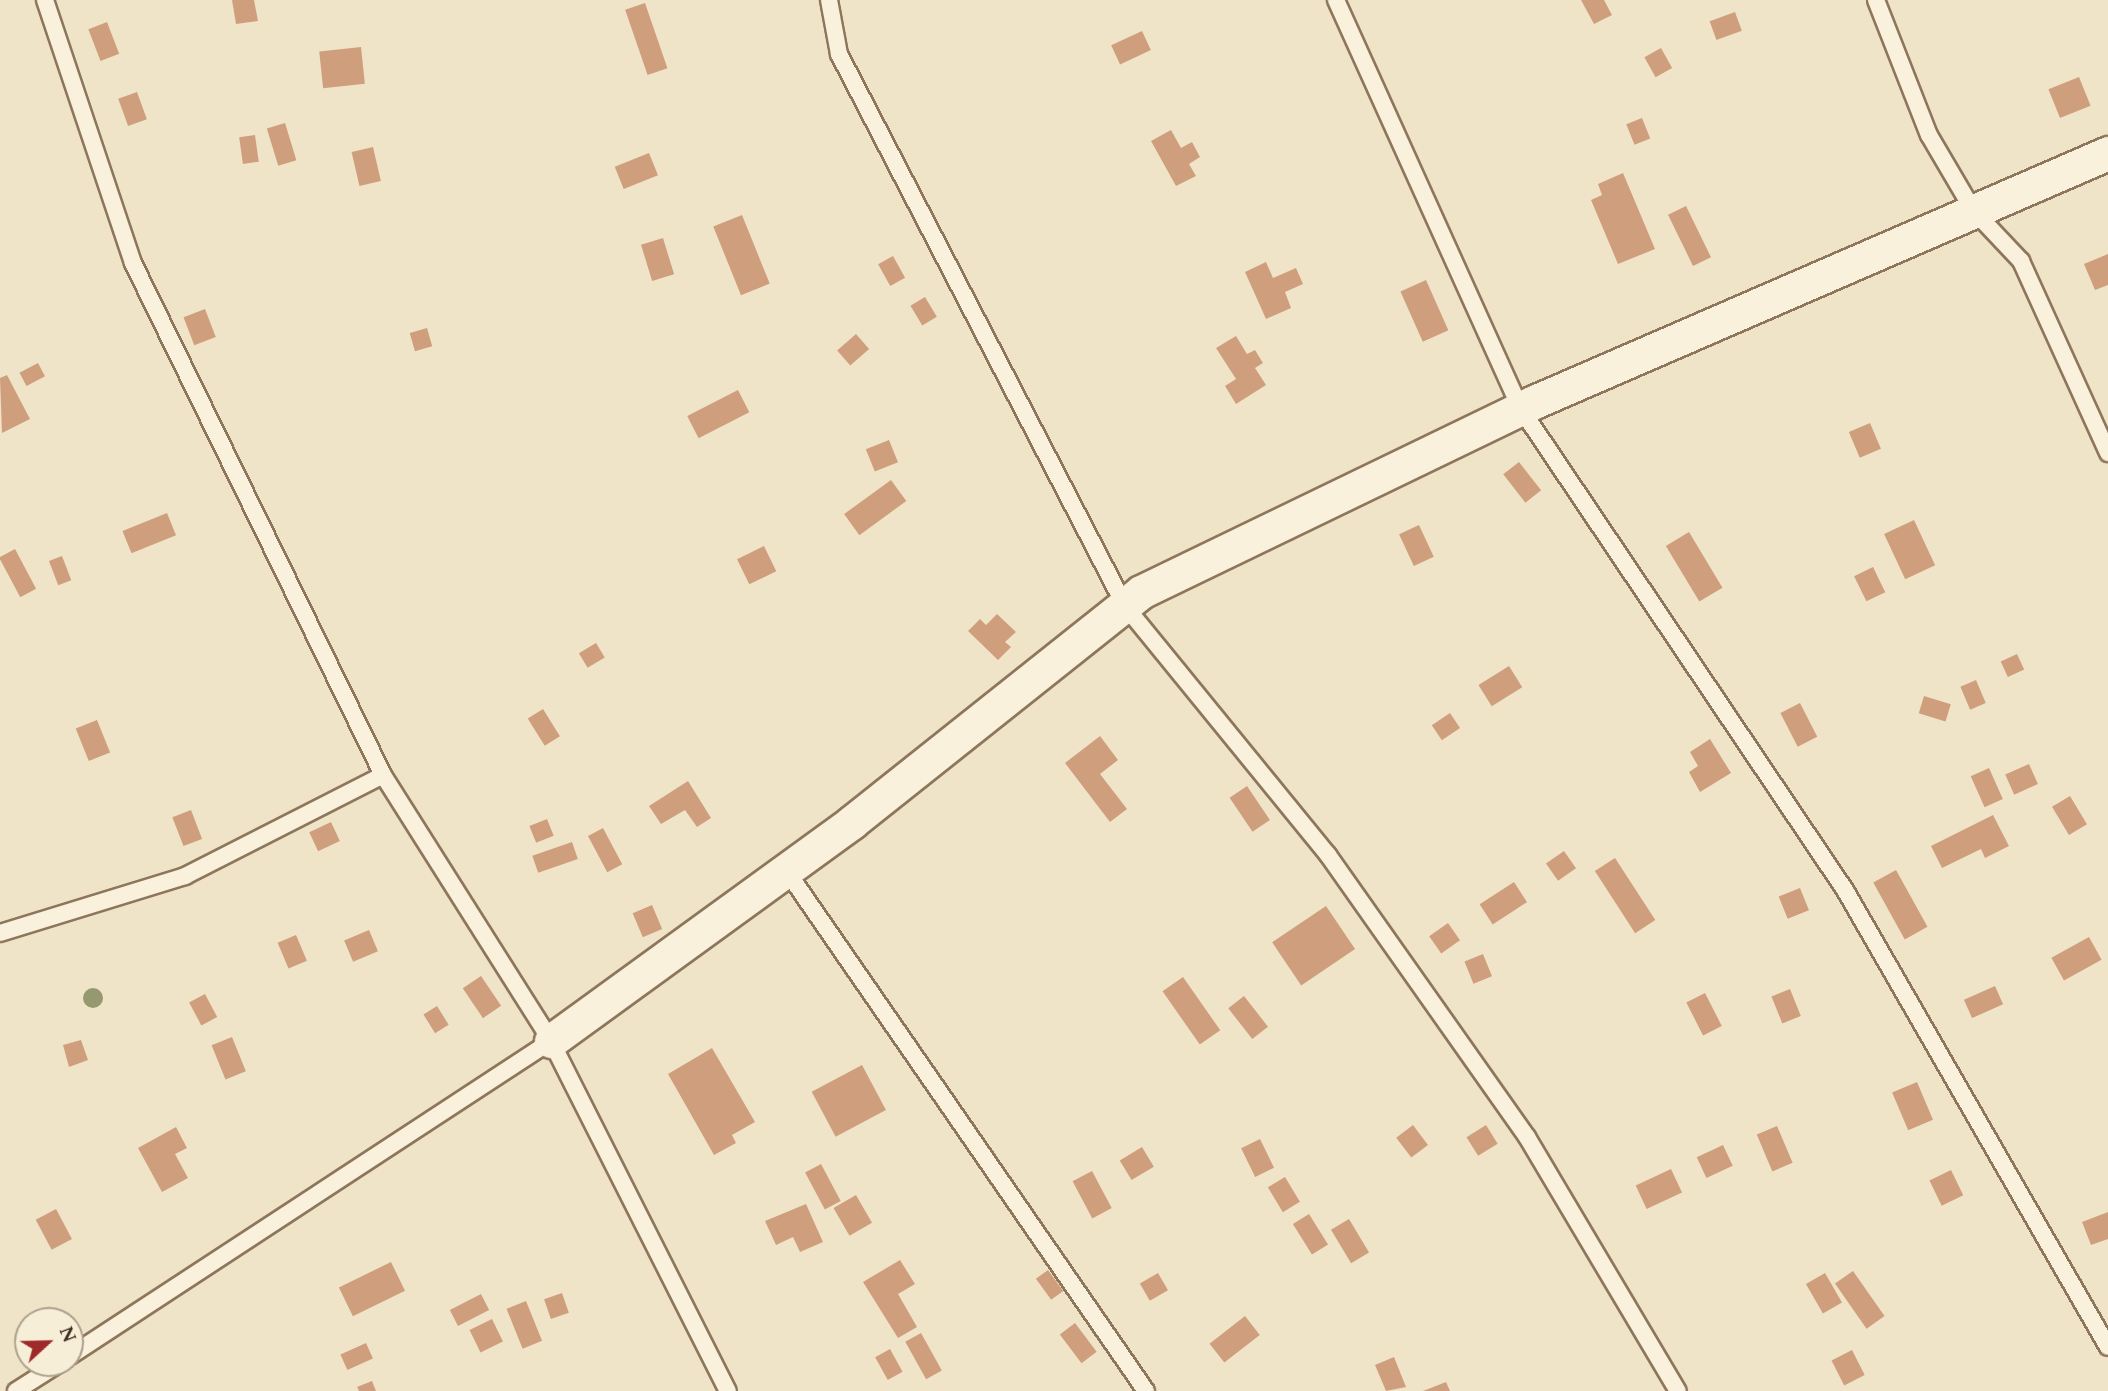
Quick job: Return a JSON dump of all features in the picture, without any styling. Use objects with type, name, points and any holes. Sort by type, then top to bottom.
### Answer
[{"type":"street","points":[[551,1041],[786,870],[1141,592],[1521,409],[2108,153]]},
{"type":"lane","points":[[45,0],[133,263],[383,775],[551,1041],[728,1391]]},
{"type":"lane","points":[[829,0],[839,54],[1125,606],[1328,855],[1519,1125],[1678,1391]]},
{"type":"lane","points":[[1336,0],[1521,409],[1845,890],[2108,1347]]},
{"type":"lane","points":[[1876,0],[1929,135],[1973,210],[2021,261],[2108,453]]},
{"type":"lane","points":[[0,933],[185,876],[383,775]]},
{"type":"lane","points":[[786,870],[1146,1391]]},
{"type":"lane","points":[[84,1347],[551,1041]]},
{"type":"lane","points":[[16,1391],[38,1377]]},
{"type":"building","points":[[232,0],[254,0],[258,21],[236,24]]},
{"type":"building","points":[[1581,0],[1604,0],[1612,15],[1594,24]]},
{"type":"building","points":[[645,3],[667,68],[648,75],[625,10]]},
{"type":"building","points":[[1735,12],[1742,31],[1716,40],[1710,21]]},
{"type":"building","points":[[107,22],[119,54],[101,61],[88,29]]},
{"type":"building","points":[[1142,31],[1151,50],[1120,64],[1111,45]]},
{"type":"building","points":[[361,47],[365,84],[323,88],[319,51]]},
{"type":"building","points":[[1661,48],[1672,68],[1656,77],[1644,57]]},
{"type":"building","points":[[2079,77],[2091,106],[2060,118],[2048,89]]},
{"type":"building","points":[[137,92],[147,119],[128,126],[118,99]]},
{"type":"building","points":[[1642,118],[1650,138],[1634,145],[1626,124]]},
{"type":"building","points":[[285,123],[296,160],[278,166],[267,129]]},
{"type":"building","points":[[1171,130],[1181,148],[1192,142],[1200,157],[1189,164],[1196,176],[1176,186],[1151,141]]},
{"type":"building","points":[[255,135],[259,162],[243,164],[239,137]]},
{"type":"building","points":[[373,147],[381,181],[359,186],[352,152]]},
{"type":"building","points":[[649,153],[658,175],[624,189],[615,167]]},
{"type":"building","points":[[1623,173],[1655,249],[1618,264],[1591,200],[1602,195],[1598,184]]},
{"type":"building","points":[[1686,206],[1711,257],[1693,266],[1668,215]]},
{"type":"building","points":[[742,215],[770,284],[741,295],[713,227]]},
{"type":"building","points":[[663,238],[674,274],[652,281],[641,245]]},
{"type":"building","points":[[2108,254],[2108,285],[2095,290],[2084,264]]},
{"type":"building","points":[[893,256],[905,278],[890,286],[878,264]]},
{"type":"building","points":[[1266,262],[1273,278],[1296,268],[1303,284],[1285,292],[1291,308],[1266,319],[1245,272]]},
{"type":"building","points":[[1426,280],[1448,330],[1423,342],[1400,291]]},
{"type":"building","points":[[925,297],[937,317],[922,325],[910,306]]},
{"type":"building","points":[[205,309],[216,337],[194,345],[184,317]]},
{"type":"building","points":[[427,328],[432,346],[415,351],[410,333]]},
{"type":"building","points":[[856,334],[869,349],[850,365],[837,350]]},
{"type":"building","points":[[1236,336],[1247,354],[1255,350],[1263,363],[1255,368],[1266,385],[1236,404],[1225,386],[1236,379],[1216,348]]},
{"type":"building","points":[[38,363],[45,376],[27,386],[19,373]]},
{"type":"building","points":[[7,375],[30,419],[2,433],[0,378]]},
{"type":"building","points":[[738,390],[749,412],[699,438],[687,416]]},
{"type":"building","points":[[1870,423],[1881,449],[1860,458],[1849,432]]},
{"type":"building","points":[[889,440],[898,462],[875,472],[866,449]]},
{"type":"building","points":[[1519,462],[1541,490],[1525,503],[1503,474]]},
{"type":"building","points":[[891,480],[906,501],[859,535],[844,514]]},
{"type":"building","points":[[167,513],[176,535],[131,553],[122,531]]},
{"type":"building","points":[[1914,520],[1935,565],[1905,579],[1884,534]]},
{"type":"building","points":[[1419,525],[1434,557],[1414,566],[1399,534]]},
{"type":"building","points":[[1689,532],[1722,588],[1699,602],[1666,546]]},
{"type":"building","points":[[764,546],[776,571],[749,584],[737,559]]},
{"type":"building","points":[[15,549],[36,589],[20,597],[0,559]]},
{"type":"building","points":[[62,556],[71,580],[58,585],[49,561]]},
{"type":"building","points":[[1873,567],[1885,592],[1866,601],[1854,576]]},
{"type":"building","points":[[997,614],[1016,632],[1005,642],[1011,647],[998,660],[968,631],[980,619],[986,625]]},
{"type":"building","points":[[596,643],[605,658],[588,668],[579,653]]},
{"type":"building","points":[[2017,654],[2024,669],[2008,677],[2001,662]]},
{"type":"building","points":[[1509,666],[1522,687],[1492,706],[1478,685]]},
{"type":"building","points":[[1976,680],[1986,703],[1970,710],[1960,687]]},
{"type":"building","points":[[1924,696],[1951,704],[1946,721],[1919,713]]},
{"type":"building","points":[[1800,703],[1817,737],[1798,747],[1780,713]]},
{"type":"building","points":[[543,709],[560,736],[545,746],[528,719]]},
{"type":"building","points":[[1450,713],[1460,728],[1442,740],[1432,725]]},
{"type":"building","points":[[97,720],[110,752],[89,761],[76,729]]},
{"type":"building","points":[[1100,736],[1118,760],[1100,774],[1127,809],[1110,822],[1065,763]]},
{"type":"building","points":[[1710,739],[1731,773],[1700,792],[1689,772],[1698,766],[1690,752]]},
{"type":"building","points":[[2029,764],[2038,784],[2014,795],[2005,775]]},
{"type":"building","points":[[1989,768],[2003,799],[1985,807],[1971,776]]},
{"type":"building","points":[[688,781],[711,818],[697,827],[685,810],[661,824],[649,806]]},
{"type":"building","points":[[1247,786],[1270,820],[1253,832],[1230,798]]},
{"type":"building","points":[[2070,796],[2087,824],[2069,835],[2052,807]]},
{"type":"building","points":[[191,810],[202,839],[183,846],[172,817]]},
{"type":"building","points":[[1993,815],[2009,846],[1985,858],[1981,849],[1942,868],[1931,846]]},
{"type":"building","points":[[547,819],[554,836],[536,843],[529,826]]},
{"type":"building","points":[[331,822],[340,841],[318,851],[309,832]]},
{"type":"building","points":[[603,828],[622,864],[607,872],[588,836]]},
{"type":"building","points":[[572,842],[578,859],[538,873],[532,856]]},
{"type":"building","points":[[1564,851],[1576,868],[1558,881],[1546,864]]},
{"type":"building","points":[[1615,858],[1655,920],[1635,933],[1595,871]]},
{"type":"building","points":[[1896,870],[1928,927],[1905,939],[1873,883]]},
{"type":"building","points":[[1514,882],[1527,902],[1493,924],[1480,904]]},
{"type":"building","points":[[1800,888],[1809,910],[1788,919],[1779,897]]},
{"type":"building","points":[[652,905],[662,929],[643,937],[633,913]]},
{"type":"building","points":[[1326,906],[1355,949],[1301,985],[1272,942]]},
{"type":"building","points":[[1448,923],[1460,940],[1441,953],[1429,936]]},
{"type":"building","points":[[369,930],[378,951],[353,962],[344,941]]},
{"type":"building","points":[[296,935],[307,961],[289,969],[278,943]]},
{"type":"building","points":[[2089,937],[2102,960],[2064,981],[2051,958]]},
{"type":"building","points":[[1483,954],[1492,976],[1473,984],[1464,961]]},
{"type":"building","points":[[481,976],[501,1006],[483,1018],[463,988]]},
{"type":"building","points":[[1183,977],[1220,1030],[1200,1045],[1163,991]]},
{"type":"building","points":[[1995,986],[2003,1004],[1972,1018],[1964,1000]]},
{"type":"building","points":[[1790,989],[1801,1016],[1782,1023],[1771,996]]},
{"type":"building","points":[[1705,993],[1722,1026],[1703,1036],[1686,1003]]},
{"type":"building","points":[[205,994],[217,1017],[201,1025],[189,1002]]},
{"type":"building","points":[[1244,996],[1268,1027],[1252,1039],[1228,1008]]},
{"type":"building","points":[[437,1006],[449,1025],[435,1033],[423,1014]]},
{"type":"building","points":[[232,1037],[246,1071],[225,1080],[212,1045]]},
{"type":"building","points":[[81,1040],[88,1060],[69,1067],[63,1045]]},
{"type":"building","points":[[712,1048],[755,1122],[732,1135],[736,1143],[714,1155],[668,1074]]},
{"type":"building","points":[[862,1065],[886,1110],[836,1137],[812,1092]]},
{"type":"building","points":[[1917,1082],[1933,1120],[1908,1130],[1892,1093]]},
{"type":"building","points":[[1413,1125],[1428,1145],[1411,1158],[1396,1138]]},
{"type":"building","points":[[1486,1125],[1498,1144],[1478,1156],[1466,1137]]},
{"type":"building","points":[[1777,1126],[1793,1163],[1772,1171],[1757,1135]]},
{"type":"building","points":[[176,1127],[187,1148],[175,1154],[188,1178],[162,1192],[138,1148]]},
{"type":"building","points":[[1260,1139],[1274,1168],[1255,1177],[1241,1148]]},
{"type":"building","points":[[1723,1145],[1733,1166],[1706,1178],[1697,1157]]},
{"type":"building","points":[[1142,1147],[1154,1167],[1132,1180],[1120,1160]]},
{"type":"building","points":[[821,1164],[841,1201],[825,1210],[805,1172]]},
{"type":"building","points":[[1671,1169],[1682,1193],[1647,1209],[1636,1185]]},
{"type":"building","points":[[1951,1170],[1963,1195],[1942,1206],[1929,1181]]},
{"type":"building","points":[[1092,1171],[1112,1208],[1092,1218],[1073,1181]]},
{"type":"building","points":[[1285,1177],[1300,1202],[1283,1212],[1268,1187]]},
{"type":"building","points":[[856,1195],[872,1223],[849,1236],[833,1208]]},
{"type":"building","points":[[806,1204],[823,1242],[800,1252],[793,1237],[776,1245],[765,1221]]},
{"type":"building","points":[[56,1209],[72,1239],[52,1250],[36,1220]]},
{"type":"building","points":[[2108,1212],[2108,1239],[2091,1245],[2082,1222]]},
{"type":"building","points":[[1309,1214],[1328,1245],[1312,1255],[1293,1224]]},
{"type":"building","points":[[1349,1219],[1369,1252],[1351,1263],[1331,1230]]},
{"type":"building","points":[[900,1260],[915,1284],[898,1294],[917,1327],[898,1338],[863,1282]]},
{"type":"building","points":[[391,1262],[405,1291],[353,1316],[339,1287]]},
{"type":"building","points":[[1048,1270],[1063,1291],[1051,1300],[1036,1279]]},
{"type":"building","points":[[1853,1271],[1885,1316],[1867,1329],[1835,1284]]},
{"type":"building","points":[[1158,1273],[1168,1290],[1150,1301],[1140,1284]]},
{"type":"building","points":[[1825,1273],[1842,1302],[1823,1313],[1806,1284]]},
{"type":"building","points":[[562,1293],[569,1313],[551,1319],[544,1299]]},
{"type":"building","points":[[481,1294],[489,1310],[458,1326],[450,1310]]},
{"type":"building","points":[[526,1301],[542,1341],[523,1349],[507,1309]]},
{"type":"building","points":[[1245,1316],[1260,1335],[1224,1363],[1210,1344]]},
{"type":"building","points":[[492,1319],[503,1341],[480,1352],[470,1330]]},
{"type":"building","points":[[1075,1323],[1097,1352],[1081,1363],[1060,1334]]},
{"type":"building","points":[[921,1333],[942,1371],[926,1379],[905,1342]]},
{"type":"building","points":[[366,1343],[373,1359],[347,1370],[340,1354]]},
{"type":"building","points":[[890,1349],[903,1372],[888,1380],[875,1357]]},
{"type":"building","points":[[1852,1350],[1865,1375],[1844,1385],[1832,1360]]},
{"type":"building","points":[[1394,1357],[1406,1387],[1386,1391],[1375,1365]]},
{"type":"building","points":[[372,1381],[376,1391],[359,1391],[357,1387]]},
{"type":"building","points":[[1446,1382],[1450,1391],[1423,1391]]}]
